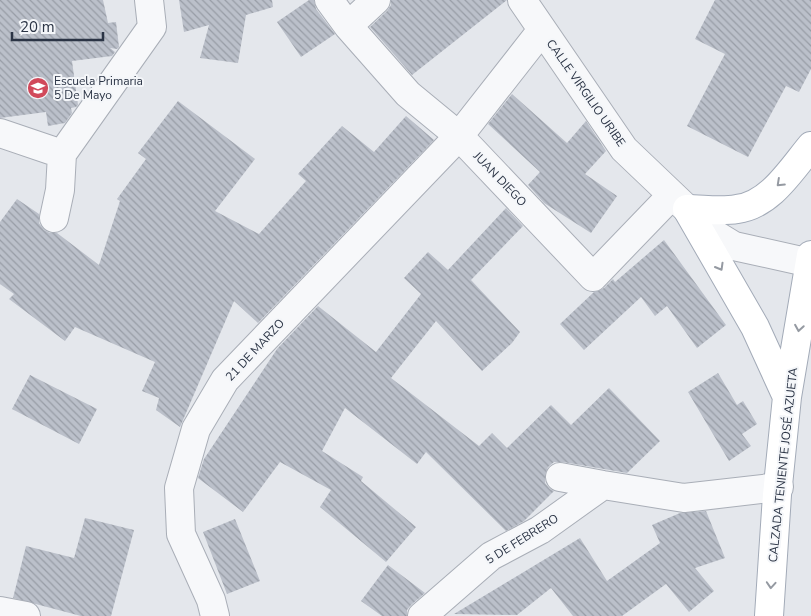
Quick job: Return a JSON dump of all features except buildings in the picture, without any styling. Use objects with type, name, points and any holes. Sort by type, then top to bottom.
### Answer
[{"type":"main road","points":[[680,202],[737,209],[758,203],[786,178],[811,146]]},
{"type":"main road","points":[[680,202],[755,327],[787,397]]},
{"type":"main road","name":"CALZADA TENIENTE JOSÉ AZUETA","points":[[769,616],[787,397],[810,260]]},
{"type":"street","points":[[54,218],[60,190],[62,154],[152,27],[149,0]]},
{"type":"street","name":"JUAN DIEGO","points":[[328,0],[348,26],[408,94],[459,136],[593,277],[680,202]]},
{"type":"street","points":[[348,26],[376,0]]},
{"type":"street","name":"CALLE VIRGILIO URIBE","points":[[522,0],[624,149],[716,235],[734,246],[810,260]]},
{"type":"street","name":"21 DE MARZO","points":[[215,616],[210,600],[181,534],[179,488],[196,429],[225,380],[459,136],[542,30]]},
{"type":"street","points":[[0,133],[62,154]]},
{"type":"street","points":[[560,477],[684,498],[779,487]]},
{"type":"street","name":"5 DE FEBRERO","points":[[422,616],[491,556],[540,530],[603,485]]},
{"type":"street","points":[[0,611],[26,616]]},
{"type":"place","name":"Escuela Primaria 5 De Mayo","points":[[38,88]]}]
